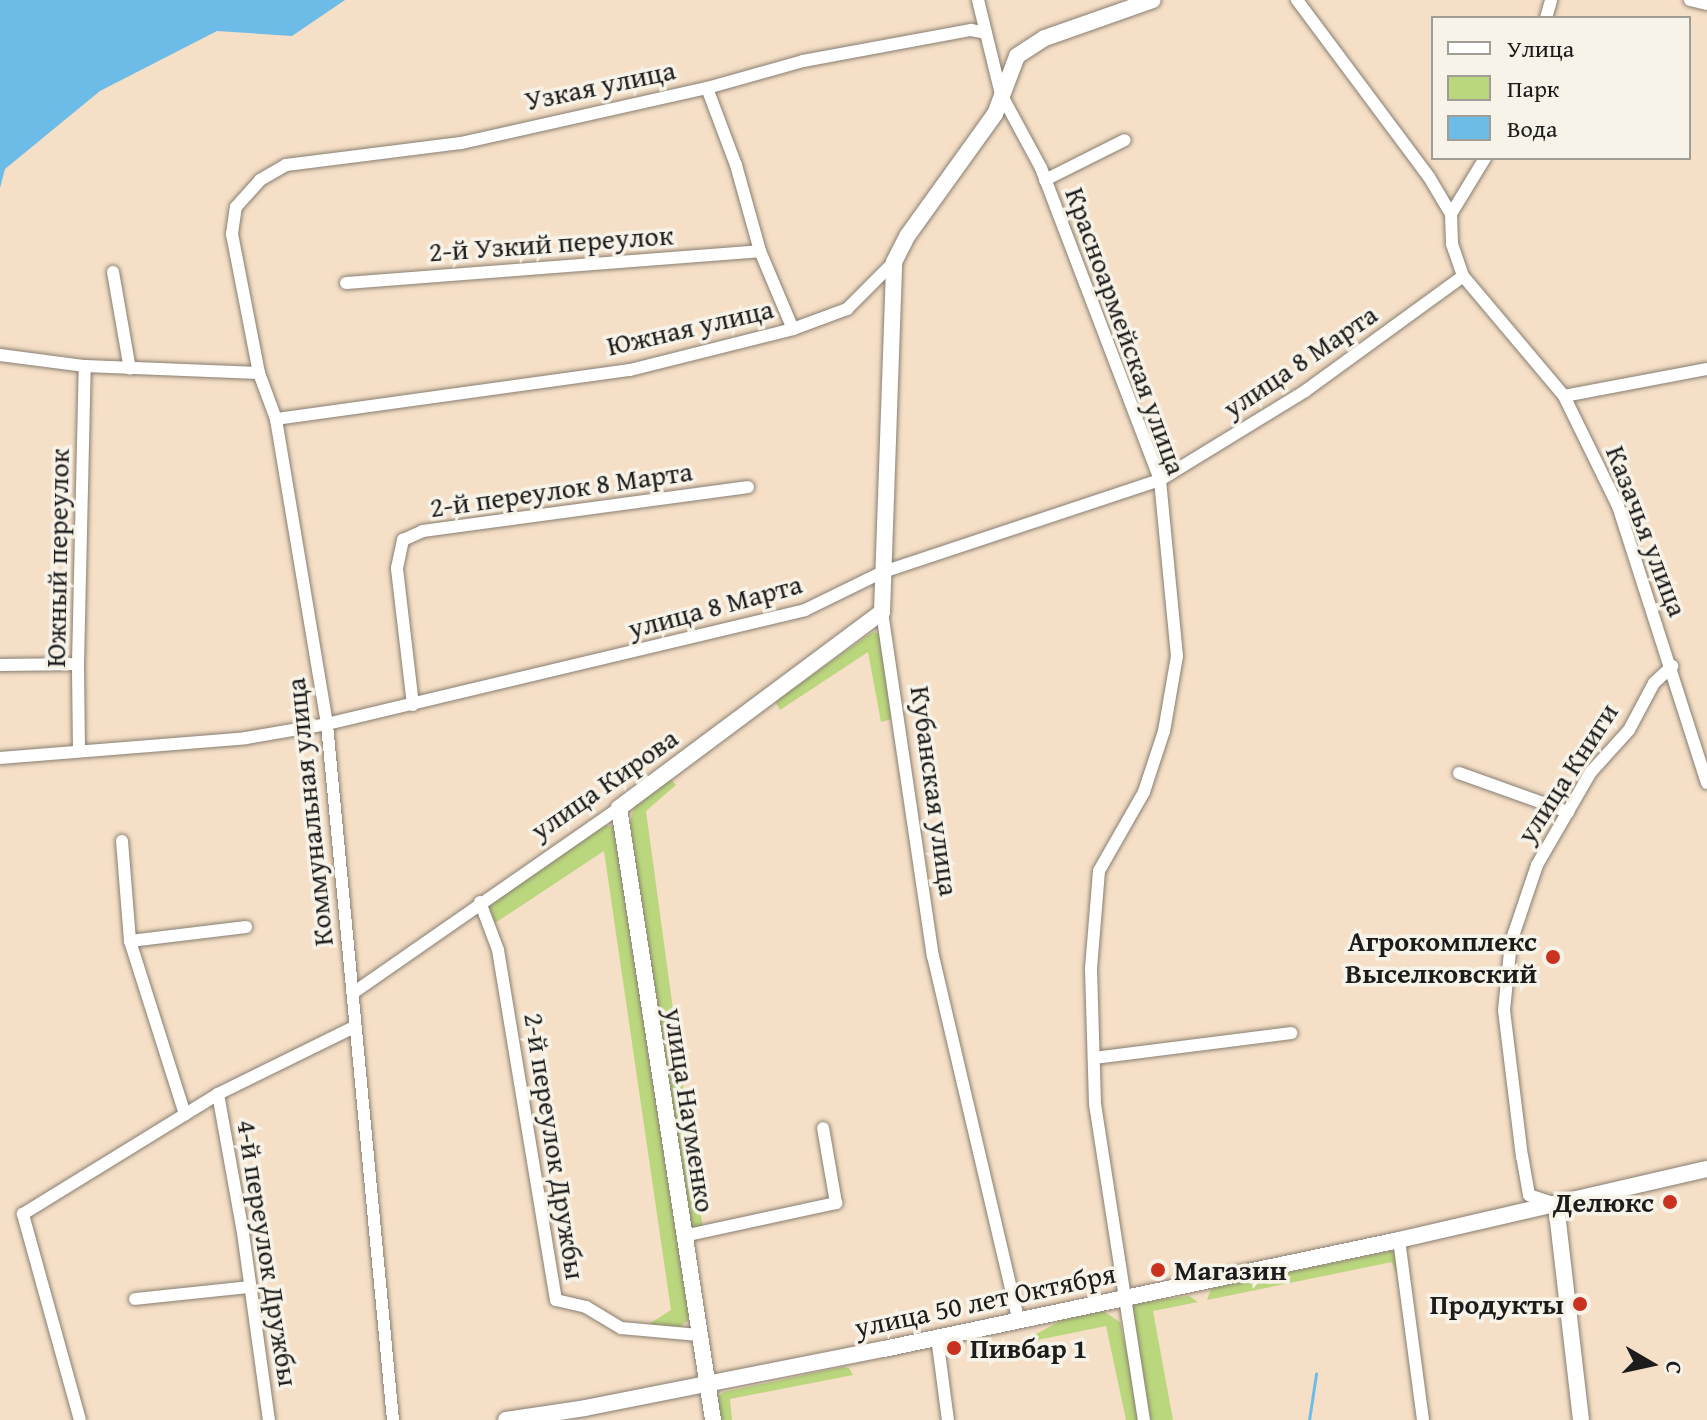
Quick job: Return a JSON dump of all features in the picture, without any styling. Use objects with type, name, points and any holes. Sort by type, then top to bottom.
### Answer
[{"type":"main road","points":[[1001,94],[1011,63],[1024,49],[1045,38],[1153,0]]},
{"type":"main road","name":"Южная улица","points":[[894,262],[908,235],[995,114],[1001,94]]},
{"type":"main road","name":"Кубанская улица","points":[[882,612],[894,262]]},
{"type":"main road","name":"улица Кирова","points":[[619,808],[882,612]]},
{"type":"main road","name":"улица Науменко","points":[[619,808],[713,1420]]},
{"type":"main road","name":"улица 50 лет Октября","points":[[506,1420],[586,1414],[708,1384],[1399,1240],[1707,1169]]},
{"type":"main road","points":[[1556,1204],[1581,1420]]},
{"type":"street","name":"Красноармейская улица","points":[[978,0],[1001,94],[1045,180],[1160,480],[1177,656],[1164,731],[1144,792],[1099,871],[1091,969],[1095,1104],[1144,1420]]},
{"type":"street","name":"Казачья улица","points":[[1297,0],[1429,177],[1451,214],[1452,244],[1463,276],[1564,396],[1618,506],[1672,666],[1707,783]]},
{"type":"street","points":[[1690,0],[1707,4]]},
{"type":"street","name":"Узкая улица","points":[[236,207],[260,180],[286,165],[461,143],[707,88],[803,61],[971,30],[986,33]]},
{"type":"street","points":[[707,88],[736,165],[760,251],[793,329]]},
{"type":"street","points":[[1045,180],[1125,140]]},
{"type":"street","points":[[1451,214],[1484,160]]},
{"type":"street","name":"Коммунальная улица","points":[[236,207],[232,234],[259,373],[276,419],[327,724],[393,1420]]},
{"type":"street","name":"2-й Узкий переулок","points":[[346,283],[760,251]]},
{"type":"street","name":"Южная улица","points":[[276,419],[630,370],[793,329],[847,309],[894,262]]},
{"type":"street","points":[[113,272],[130,369]]},
{"type":"street","name":"улица 8 Марта","points":[[0,758],[246,738],[327,724],[805,610],[883,572],[1160,480],[1305,391],[1463,276]]},
{"type":"street","points":[[0,355],[85,366],[259,373]]},
{"type":"street","name":"Южный переулок","points":[[79,751],[85,366]]},
{"type":"street","points":[[1564,396],[1707,369]]},
{"type":"street","name":"2-й переулок 8 Марта","points":[[413,705],[397,568],[403,540],[423,531],[748,487]]},
{"type":"street","name":"Кубанская улица","points":[[882,612],[933,956],[1018,1318]]},
{"type":"street","points":[[0,665],[78,664]]},
{"type":"street","name":"улица Книги","points":[[1556,1204],[1529,1195],[1504,1010],[1511,942],[1537,865],[1591,772],[1629,730],[1654,683],[1672,666]]},
{"type":"street","points":[[1459,773],[1568,812]]},
{"type":"street","name":"улица Кирова","points":[[353,993],[619,808]]},
{"type":"street","points":[[122,841],[130,941],[185,1114]]},
{"type":"street","name":"2-й переулок Дружбы","points":[[480,902],[498,950],[556,1300],[586,1307],[621,1328],[667,1329],[699,1335]]},
{"type":"street","points":[[130,941],[246,927]]},
{"type":"street","points":[[80,1420],[23,1214],[218,1094],[354,1027]]},
{"type":"street","points":[[1094,1058],[1291,1033]]},
{"type":"street","name":"4-й переулок Дружбы","points":[[218,1094],[269,1420]]},
{"type":"street","points":[[683,1236],[836,1203],[823,1128]]},
{"type":"street","points":[[1399,1240],[1423,1420]]},
{"type":"street","points":[[135,1299],[249,1287]]},
{"type":"street","points":[[937,1337],[948,1420]]},
{"type":"green space","points":[[873,632],[880,634],[895,718],[881,722],[868,652],[780,710],[775,701]]},
{"type":"green space","points":[[670,778],[676,785],[646,811],[703,1230],[692,1231],[629,829],[634,806]]},
{"type":"green space","points":[[604,825],[614,827],[690,1319],[679,1328],[649,1324],[671,1310],[604,851],[495,923],[486,908],[486,901]]},
{"type":"green space","points":[[1396,1252],[1397,1275],[1392,1262],[1207,1300],[1211,1289],[1216,1287]]},
{"type":"green space","points":[[1189,1296],[1198,1302],[1153,1311],[1173,1420],[1151,1420],[1129,1318],[1131,1309],[1138,1303]]},
{"type":"green space","points":[[1103,1311],[1120,1322],[1142,1420],[1126,1420],[1106,1326],[1018,1344],[1062,1320]]},
{"type":"green space","points":[[849,1368],[853,1375],[730,1399],[732,1420],[717,1420],[717,1397],[724,1392]]},
{"type":"water","points":[[0,0],[345,0],[292,36],[217,31],[100,91],[5,169],[0,188]]},
{"type":"waterway","points":[[1309,1420],[1316,1374]]},
{"type":"place","name":"Агрокомплекс Выселковский","points":[[1553,957]]},
{"type":"place","name":"Делюкс","points":[[1670,1202]]},
{"type":"place","name":"Магазин","points":[[1158,1270]]},
{"type":"place","name":"Продукты","points":[[1580,1304]]},
{"type":"place","name":"Пивбар 1","points":[[954,1348]]}]
